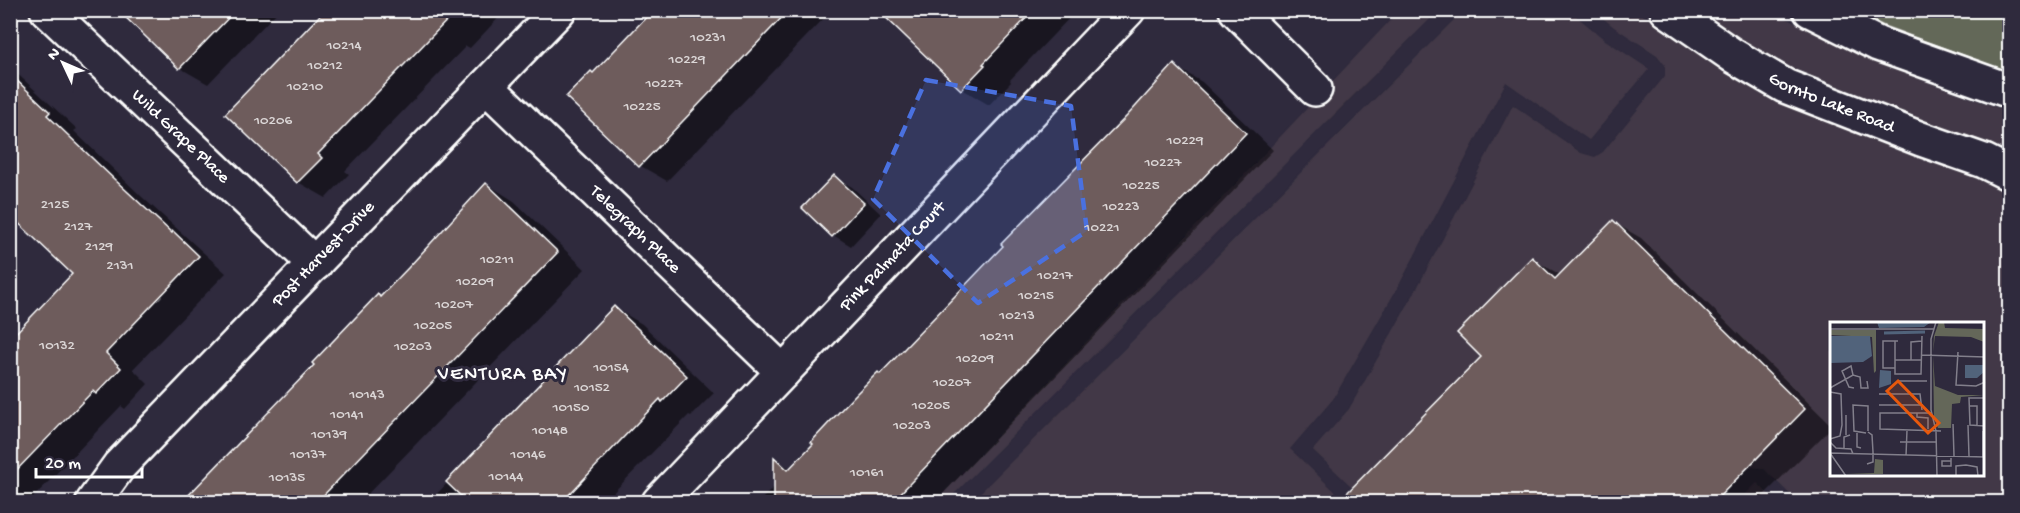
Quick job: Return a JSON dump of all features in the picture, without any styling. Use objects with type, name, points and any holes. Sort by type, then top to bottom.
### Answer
[{"type":"street","name":"Wild Grape Place","points":[[47,10],[315,264]]},
{"type":"street","name":"Post Harvest Drive","points":[[93,502],[119,466],[559,10]]},
{"type":"street","name":"Pink Palmata Court","points":[[659,502],[1128,10]]},
{"type":"street","points":[[1236,10],[1315,89]]},
{"type":"street","name":"Gornto Lake Road","points":[[1667,10],[1732,55],[1785,86],[1984,161],[2010,174]]},
{"type":"street","points":[[1810,10],[1889,48],[2010,91]]},
{"type":"street","name":"Telegraph Place","points":[[486,86],[783,372]]},
{"type":"highlighted area","points":[[926,80],[1071,106],[1087,231],[978,303],[873,199]]},
{"type":"shaded area","points":[[1399,11],[1438,11],[946,502],[935,502]]},
{"type":"shaded area","points":[[1460,11],[1570,11],[1605,40],[1649,69],[1589,140],[1506,82],[1399,285],[1333,399],[1290,449],[1346,502],[971,502],[1453,21]]},
{"type":"shaded area","points":[[1594,11],[1637,11],[1722,71],[1777,102],[1915,157],[1979,179],[2009,194],[2009,502],[1798,502],[1764,469],[1753,467],[1744,471],[1713,502],[1368,502],[1313,450],[1349,409],[1414,294],[1513,105],[1581,153],[1595,157],[1603,152],[1665,76],[1665,65],[1657,55]]},
{"type":"shaded area","points":[[1701,11],[1772,11],[1873,62],[2009,112],[2009,153],[1991,144],[1792,68],[1741,39]]},
{"type":"shaded area","points":[[1757,483],[1777,502],[1738,502]]},
{"type":"green space","points":[[1853,11],[2009,11],[2009,72],[1884,26]]},
{"type":"building","points":[[118,10],[236,10],[179,69]]},
{"type":"building","points":[[325,10],[457,10],[318,154],[322,158],[297,183],[225,114]]},
{"type":"building","points":[[653,10],[789,10],[639,167],[566,97],[591,71],[593,73]]},
{"type":"building","points":[[878,10],[1034,10],[961,90]]},
{"type":"building","points":[[1174,64],[1246,133],[892,502],[774,502],[774,457],[788,470],[854,396],[878,372],[880,374]]},
{"type":"building","points":[[10,74],[50,112],[47,115],[199,256],[106,353],[121,368],[96,394],[93,391],[10,477],[10,339],[72,274],[10,215]]},
{"type":"building","points":[[834,175],[864,203],[832,237],[802,208]]},
{"type":"building","points":[[486,183],[558,252],[317,502],[182,502],[314,365],[312,363],[378,294],[380,297],[408,268]]},
{"type":"building","points":[[1613,220],[1805,409],[1714,502],[1338,502],[1481,357],[1457,333],[1532,257],[1555,279]]},
{"type":"building","points":[[614,306],[687,376],[662,402],[660,399],[562,502],[467,502],[446,482]]},
{"type":"district","name":"VENTURA BAY","points":[[503,375]]}]
